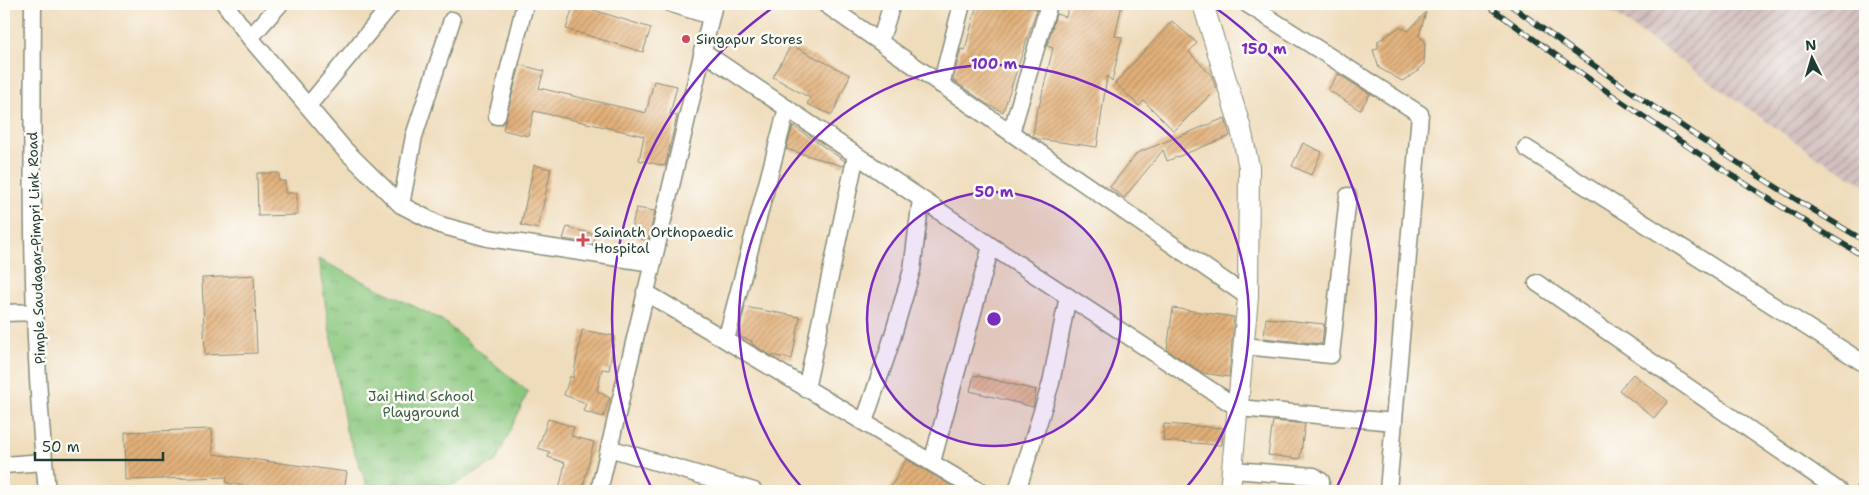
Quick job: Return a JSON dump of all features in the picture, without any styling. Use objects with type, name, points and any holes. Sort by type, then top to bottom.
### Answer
[{"type":"street","name":"Pimple Saudagar-Pimpri Link Road","points":[[33,4],[32,140],[36,312],[46,491]]},
{"type":"street","points":[[225,4],[250,38],[344,149],[401,205],[440,225],[488,238],[652,263]]},
{"type":"street","points":[[250,38],[280,4]]},
{"type":"street","points":[[308,106],[392,4]]},
{"type":"street","points":[[497,116],[525,4]]},
{"type":"street","points":[[599,491],[712,10],[672,4]]},
{"type":"street","points":[[825,4],[1248,297]]},
{"type":"street","points":[[880,42],[892,4]]},
{"type":"street","points":[[941,85],[962,4]]},
{"type":"street","points":[[1011,133],[1049,4]]},
{"type":"street","points":[[1247,4],[1420,114],[1388,491]]},
{"type":"street","points":[[1206,5],[1241,129],[1249,168],[1248,297],[1230,491]]},
{"type":"street","points":[[401,205],[414,136],[452,20]]},
{"type":"street","points":[[702,52],[991,246],[1238,408],[1394,422]]},
{"type":"street","points":[[726,340],[787,108]]},
{"type":"street","points":[[1526,148],[1865,364]]},
{"type":"street","points":[[806,389],[856,155]]},
{"type":"street","points":[[1244,346],[1331,355],[1348,196]]},
{"type":"street","points":[[864,422],[888,352],[912,270],[921,199]]},
{"type":"street","points":[[932,462],[991,246]]},
{"type":"street","points":[[1538,283],[1839,491]]},
{"type":"street","points":[[645,292],[979,491]]},
{"type":"street","points":[[1018,491],[1052,382],[1068,296]]},
{"type":"street","points":[[4,313],[36,312]]},
{"type":"street","points":[[609,448],[754,491]]},
{"type":"street","points":[[4,465],[44,462]]},
{"type":"street","points":[[1232,470],[1314,476],[1321,481],[1320,491]]},
{"type":"shaded area","points":[[1600,4],[1865,4],[1865,185],[1814,155]]},
{"type":"green space","name":"Jai Hind School Playground","points":[[318,259],[442,320],[528,392],[496,461],[450,487],[417,482],[416,491],[365,491],[366,482],[346,430]]},
{"type":"building","points":[[574,4],[651,28],[643,52],[566,29]]},
{"type":"building","points":[[977,4],[1017,4],[1037,9],[1003,112],[987,104],[953,80],[961,49],[965,50]]},
{"type":"building","points":[[1069,4],[1122,4],[1115,36],[1122,37],[1112,81],[1107,76],[1097,147],[1038,139],[1033,136],[1037,107],[1039,107],[1053,48],[1047,46],[1056,14],[1066,17]]},
{"type":"building","points":[[1426,12],[1419,36],[1425,41],[1424,64],[1417,70],[1419,71],[1402,81],[1379,68],[1373,50],[1378,49],[1378,41],[1400,27],[1408,31]]},
{"type":"building","points":[[1172,21],[1197,43],[1189,52],[1212,76],[1216,89],[1174,131],[1144,101],[1139,106],[1115,83]]},
{"type":"building","points":[[791,45],[850,75],[832,115],[807,104],[810,98],[773,77]]},
{"type":"building","points":[[520,65],[544,71],[539,88],[646,113],[654,81],[677,86],[670,114],[677,116],[665,166],[639,160],[644,136],[534,111],[528,136],[503,130]]},
{"type":"building","points":[[1338,74],[1370,94],[1360,110],[1328,90]]},
{"type":"building","points":[[1225,118],[1230,136],[1167,161],[1163,150],[1124,198],[1110,187],[1137,153]]},
{"type":"building","points":[[793,126],[845,161],[843,166],[786,149]]},
{"type":"building","points":[[1303,143],[1322,152],[1311,175],[1292,166]]},
{"type":"building","points":[[534,165],[551,169],[538,229],[521,225]]},
{"type":"building","points":[[257,173],[279,173],[279,181],[285,181],[285,193],[297,193],[297,215],[258,216]]},
{"type":"building","points":[[636,208],[655,211],[648,241],[630,235]]},
{"type":"building","points":[[567,227],[596,235],[593,244],[563,239]]},
{"type":"building","points":[[254,275],[257,353],[205,355],[202,278]]},
{"type":"building","points":[[745,307],[800,317],[792,359],[770,355],[752,344],[752,341],[738,336]]},
{"type":"building","points":[[1173,308],[1234,317],[1229,377],[1203,373],[1167,350]]},
{"type":"building","points":[[1266,318],[1324,324],[1322,344],[1264,338]]},
{"type":"building","points":[[582,330],[615,336],[609,370],[602,369],[597,391],[610,398],[603,417],[583,411],[586,403],[564,395],[570,376],[573,378]]},
{"type":"building","points":[[1633,374],[1668,401],[1654,418],[1619,390]]},
{"type":"building","points":[[974,375],[1036,390],[1033,407],[970,391]]},
{"type":"building","points":[[548,419],[574,427],[571,436],[594,442],[582,491],[559,490],[565,463],[548,457],[550,452],[538,448]]},
{"type":"building","points":[[1273,421],[1305,424],[1300,459],[1268,455]]},
{"type":"building","points":[[1164,424],[1223,428],[1222,445],[1163,441]]},
{"type":"building","points":[[212,429],[213,454],[347,472],[344,491],[277,491],[226,483],[227,477],[126,480],[125,432]]},
{"type":"building","points":[[906,459],[960,491],[889,491]]},
{"type":"railway","points":[[1486,4],[1672,136],[1767,198],[1865,257]]},
{"type":"railway","points":[[1509,4],[1596,67],[1729,157],[1865,241]]},
{"type":"place","name":"Singapur Stores","points":[[686,39]]},
{"type":"place","name":"Sainath Orthopaedic Hospital","points":[[583,240]]}]
